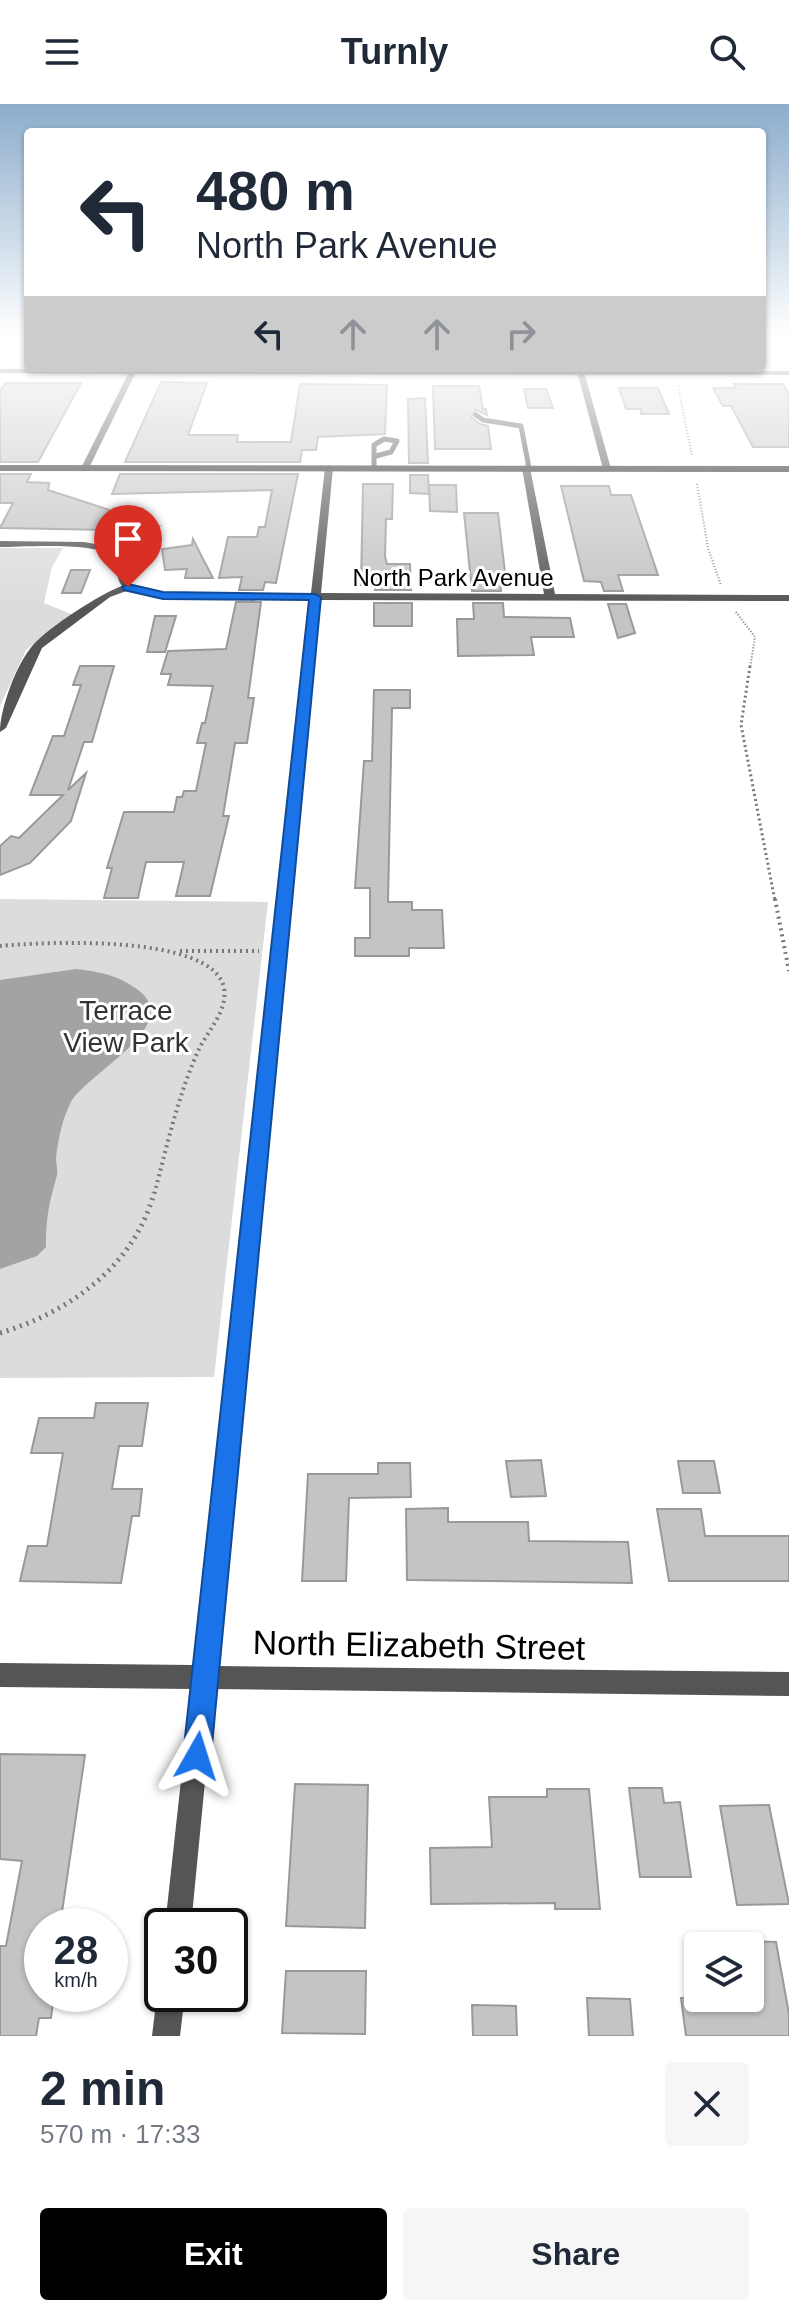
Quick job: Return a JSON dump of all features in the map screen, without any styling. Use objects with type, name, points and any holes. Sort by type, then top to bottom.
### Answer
[{"type":"street","points":[[85,468],[104,428]]},
{"type":"street","points":[[596,428],[607,469]]},
{"type":"street","points":[[0,468],[789,469]]},
{"type":"street","points":[[180,1908],[329,468]]},
{"type":"street","points":[[528,468],[550,597]]},
{"type":"street","points":[[0,544],[70,544],[108,549],[119,559],[122,580],[128,587],[106,595],[38,646],[0,728]]},
{"type":"street","name":"North Park Avenue","points":[[128,587],[163,596],[789,598]]},
{"type":"street","name":"North Elizabeth Street","points":[[0,1675],[789,1684]]},
{"type":"street","points":[[166,2036],[169,2012]]},
{"type":"lane","points":[[521,428],[528,468]]},
{"type":"lane","points":[[374,468],[374,445],[378,441],[397,441],[391,452],[376,456]]},
{"type":"path","points":[[687,428],[694,465]]},
{"type":"path","points":[[696,477],[708,548],[723,591]]},
{"type":"path","points":[[727,605],[746,622],[755,637],[741,725],[789,971]]},
{"type":"path","points":[[0,946],[38,941],[137,946],[178,952],[211,967],[223,983],[225,999],[198,1052],[167,1144],[152,1202],[132,1246],[84,1292],[61,1309],[30,1325],[0,1333]]},
{"type":"path","points":[[178,952],[192,949],[280,952]]},
{"type":"green space","points":[[0,548],[63,548],[52,567],[44,603],[71,614],[26,650],[0,706]]},
{"type":"green space","name":"Terrace View Park","points":[[0,899],[268,902],[214,1377],[0,1378]]},
{"type":"shaded area","points":[[76,969],[109,975],[131,985],[149,1004],[149,1019],[127,1050],[79,1092],[67,1110],[58,1144],[46,1247],[37,1256],[0,1269],[0,980]]},
{"type":"building","points":[[0,428],[56,428],[38,462],[0,462]]},
{"type":"building","points":[[140,428],[190,428],[188,435],[238,435],[237,442],[291,442],[293,428],[385,428],[385,434],[318,437],[316,450],[302,450],[300,462],[125,462]]},
{"type":"building","points":[[408,428],[426,428],[428,463],[409,463]]},
{"type":"building","points":[[434,428],[488,428],[491,449],[435,449]]},
{"type":"building","points":[[743,428],[789,428],[789,447],[753,447]]},
{"type":"building","points":[[0,474],[31,474],[27,482],[49,483],[48,490],[159,526],[134,538],[110,530],[0,528],[13,503],[0,503]]},
{"type":"building","points":[[120,474],[298,474],[276,583],[265,582],[263,590],[239,590],[242,577],[219,578],[228,537],[257,537],[259,527],[265,527],[272,490],[112,494]]},
{"type":"building","points":[[410,475],[428,475],[429,494],[410,493]]},
{"type":"building","points":[[363,484],[393,484],[392,519],[386,519],[385,556],[387,564],[410,564],[411,590],[375,590],[375,585],[361,585]]},
{"type":"building","points":[[429,485],[456,485],[457,512],[430,511]]},
{"type":"building","points":[[561,486],[609,486],[611,495],[631,495],[658,575],[618,575],[623,591],[604,591],[601,582],[584,581]]},
{"type":"building","points":[[464,513],[498,513],[506,581],[500,581],[501,591],[472,591]]},
{"type":"building","points":[[193,539],[213,578],[185,578],[187,569],[165,570],[162,549],[192,545]]},
{"type":"building","points":[[71,570],[90,570],[81,593],[62,593]]},
{"type":"building","points":[[236,602],[261,602],[248,698],[254,698],[247,743],[235,743],[223,816],[229,816],[210,896],[176,896],[184,862],[146,862],[138,898],[104,898],[112,868],[107,868],[124,812],[174,812],[177,797],[182,797],[184,791],[196,791],[206,743],[197,743],[213,686],[168,685],[171,674],[161,674],[168,651],[226,649]]},
{"type":"building","points":[[374,603],[412,603],[412,626],[374,626]]},
{"type":"building","points":[[473,603],[503,603],[504,617],[570,618],[574,637],[531,637],[534,655],[458,656],[457,619],[474,619]]},
{"type":"building","points":[[608,604],[626,604],[635,633],[618,638]]},
{"type":"building","points":[[155,616],[176,616],[165,652],[147,652]]},
{"type":"building","points":[[80,666],[114,666],[92,742],[84,742],[68,790],[86,773],[71,821],[30,863],[0,875],[0,846],[11,836],[19,838],[63,795],[30,795],[53,736],[64,736],[81,685],[73,685]]},
{"type":"building","points":[[374,690],[410,690],[410,708],[392,708],[388,902],[412,902],[412,910],[442,910],[444,948],[409,948],[409,956],[355,956],[355,938],[370,938],[370,888],[355,888],[364,761],[372,761]]},
{"type":"building","points":[[96,1403],[148,1403],[142,1446],[119,1446],[112,1489],[142,1489],[139,1516],[132,1516],[121,1583],[20,1581],[28,1546],[47,1546],[63,1453],[31,1453],[39,1418],[94,1418]]},
{"type":"building","points":[[541,1460],[546,1496],[511,1497],[506,1461]]},
{"type":"building","points":[[678,1461],[714,1461],[720,1493],[683,1493]]},
{"type":"building","points":[[378,1463],[410,1463],[411,1497],[349,1498],[346,1581],[302,1581],[308,1474],[378,1474]]},
{"type":"building","points":[[448,1508],[448,1522],[528,1522],[529,1541],[628,1542],[632,1583],[407,1580],[406,1509]]},
{"type":"building","points":[[657,1509],[701,1509],[705,1536],[789,1536],[789,1581],[669,1581]]},
{"type":"building","points":[[0,1754],[85,1755],[63,1908],[24,1908],[24,2012],[52,2012],[51,2018],[39,2018],[36,2036],[0,2036],[0,1946],[6,1946],[22,1861],[0,1859]]},
{"type":"building","points":[[295,1784],[368,1785],[365,1928],[286,1926]]},
{"type":"building","points":[[629,1788],[662,1788],[664,1803],[680,1802],[691,1877],[640,1877]]},
{"type":"building","points":[[547,1789],[589,1789],[600,1909],[555,1909],[555,1903],[431,1904],[430,1848],[492,1847],[489,1797],[547,1797]]},
{"type":"building","points":[[769,1805],[789,1904],[737,1905],[720,1806]]},
{"type":"building","points":[[764,1942],[776,1942],[789,2014],[789,2036],[686,2036],[681,1998],[684,1998],[684,2012],[764,2012]]},
{"type":"building","points":[[286,1971],[366,1971],[365,2034],[282,2033]]},
{"type":"building","points":[[587,1998],[630,1999],[633,2036],[589,2036]]},
{"type":"building","points":[[472,2005],[516,2006],[517,2036],[473,2036]]},
{"type":"route","points":[[128,587],[163,596],[315,597],[197,1756]]}]
